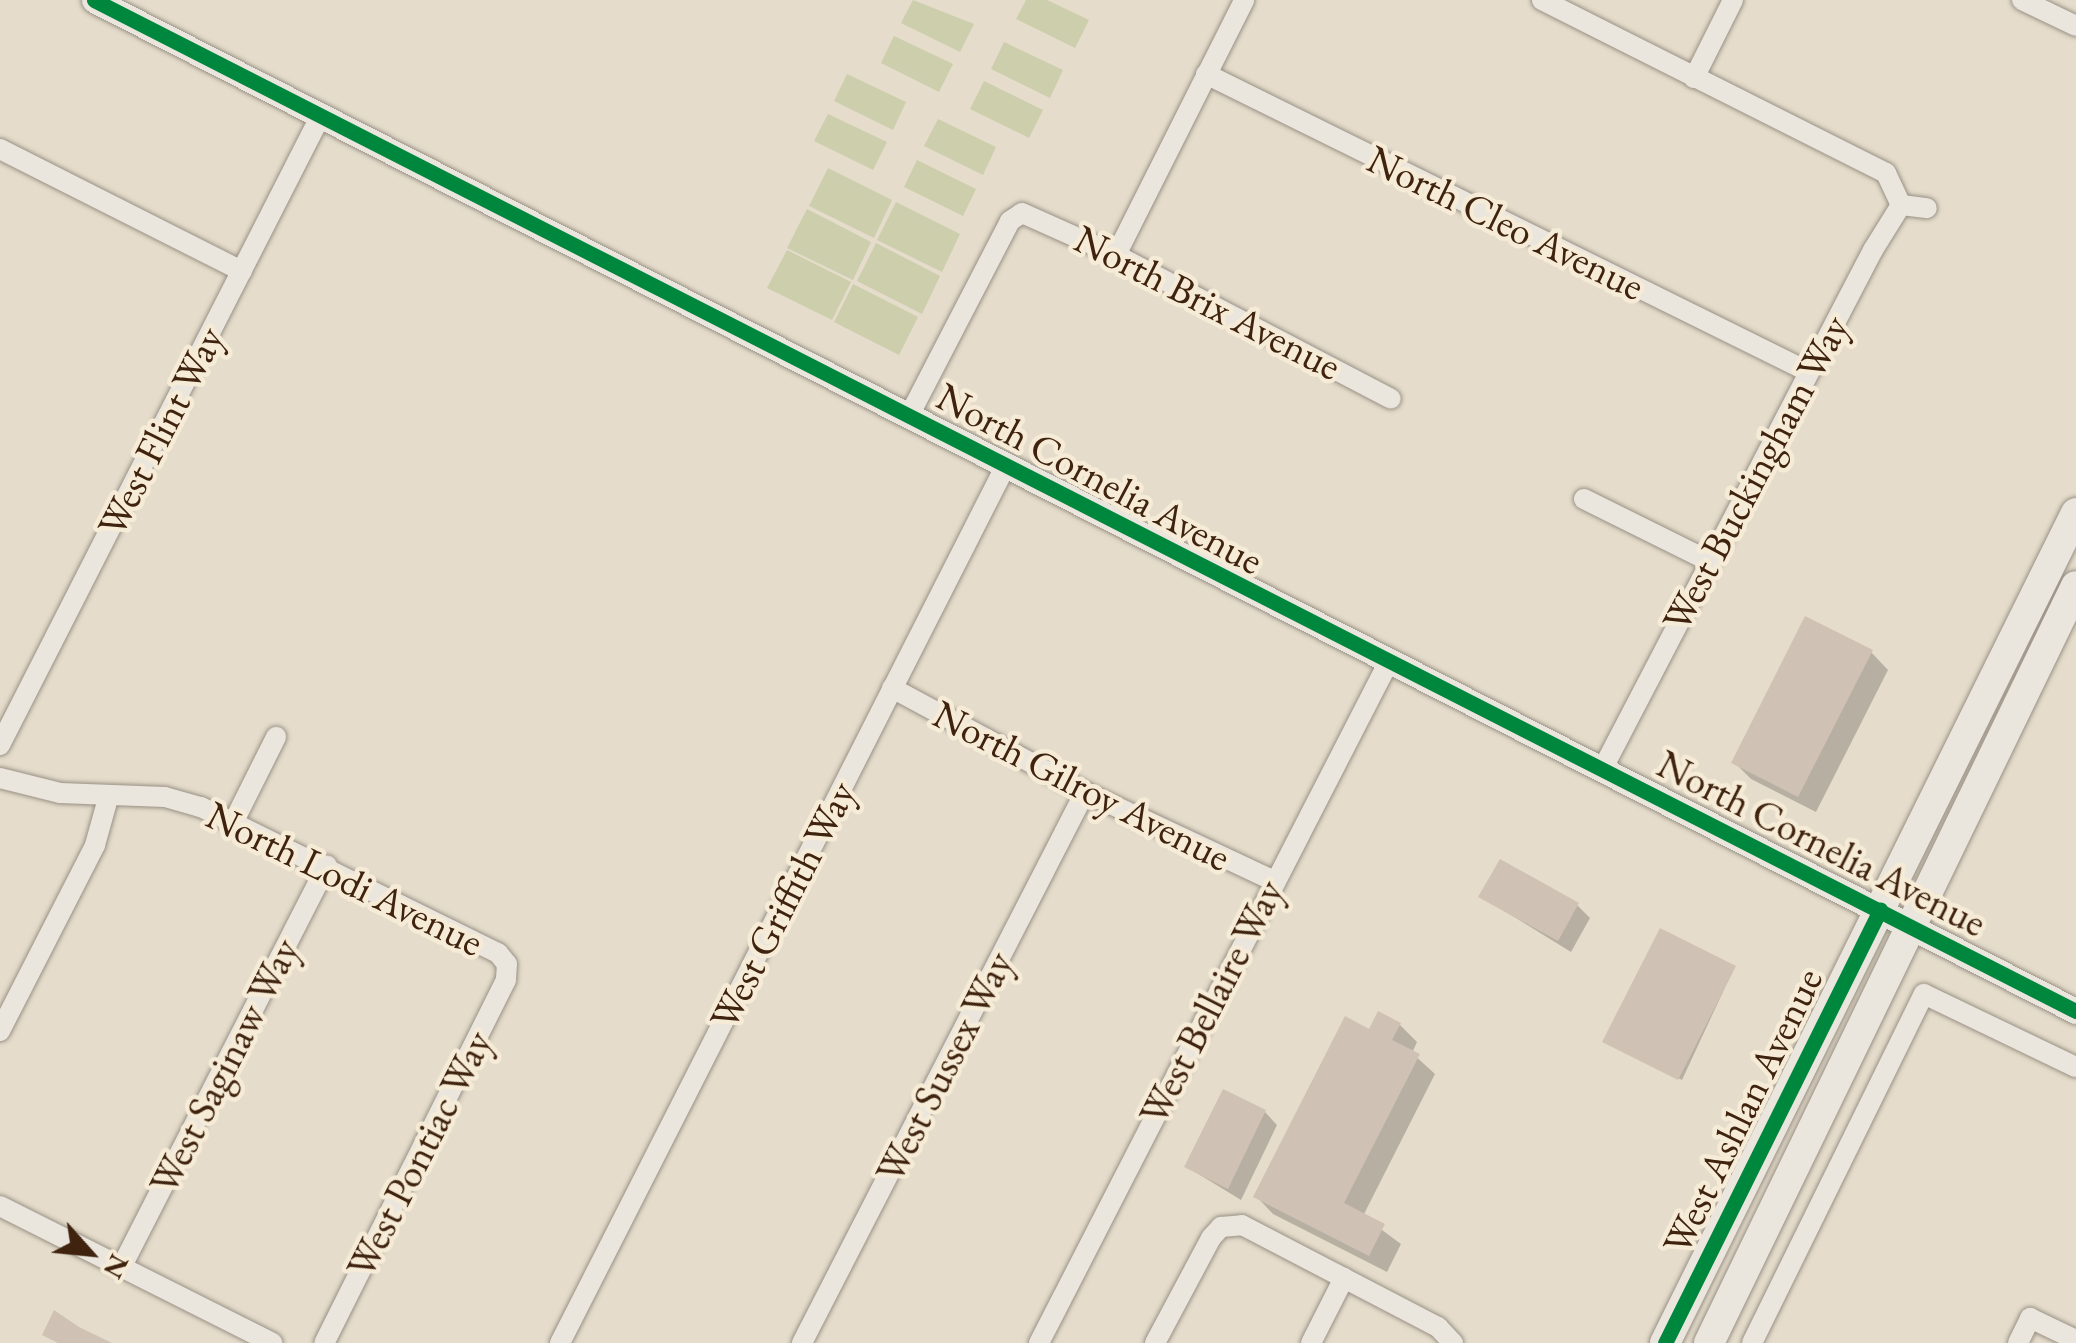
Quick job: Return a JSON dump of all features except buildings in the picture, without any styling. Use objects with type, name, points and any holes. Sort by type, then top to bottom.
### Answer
[{"type":"main road","name":"West Ashlan Avenue","points":[[1671,1338],[2076,513]]},
{"type":"main road","name":"West Ashlan Avenue","points":[[1709,1343],[2076,586]]},
{"type":"street","name":"North Cornelia Avenue","points":[[94,0],[910,414],[1387,664],[1603,768],[2076,1010]]},
{"type":"street","points":[[1116,255],[1244,0]]},
{"type":"street","points":[[1542,0],[1886,173],[1900,205],[1926,208]]},
{"type":"street","points":[[1694,78],[1733,0]]},
{"type":"street","points":[[2022,0],[2076,26]]},
{"type":"street","name":"North Cleo Avenue","points":[[1206,74],[1807,371]]},
{"type":"street","name":"West Flint Way","points":[[0,745],[320,117]]},
{"type":"street","points":[[0,149],[242,271]]},
{"type":"street","name":"West Buckingham Way","points":[[1603,768],[1807,371],[1900,205]]},
{"type":"street","name":"North Brix Avenue","points":[[910,414],[1010,221],[1022,213],[1116,255],[1392,399]]},
{"type":"street","name":"West Griffith Way","points":[[560,1343],[1005,467]]},
{"type":"street","points":[[1584,498],[1709,561]]},
{"type":"street","name":"West Bellaire Way","points":[[1039,1343],[1272,880],[1387,664]]},
{"type":"street","name":"North Gilroy Avenue","points":[[892,688],[1086,792],[1272,880]]},
{"type":"street","points":[[234,819],[276,737]]},
{"type":"street","name":"North Lodi Avenue","points":[[0,778],[60,793],[165,798],[234,819],[498,953],[507,964]]},
{"type":"street","name":"West Sussex Way","points":[[802,1343],[1086,792]]},
{"type":"street","points":[[0,1031],[94,845],[109,794]]},
{"type":"street","name":"West Saginaw Way","points":[[122,1266],[327,865]]},
{"type":"street","name":"West Pontiac Way","points":[[324,1343],[506,980],[507,964]]},
{"type":"street","points":[[1752,1343],[1924,994],[2076,1067]]},
{"type":"street","points":[[0,1206],[272,1343]]},
{"type":"street","points":[[1155,1343],[1221,1226],[1242,1225],[1438,1327],[1453,1343]]},
{"type":"street","points":[[1311,1343],[1344,1278]]},
{"type":"street","points":[[2018,1343],[2030,1318],[2076,1340]]},
{"type":"green space","points":[[913,0],[974,24],[960,52],[901,23]]},
{"type":"green space","points":[[1026,0],[1047,0],[1089,20],[1075,48],[1016,19]]},
{"type":"green space","points":[[894,36],[953,64],[939,92],[881,63]]},
{"type":"green space","points":[[1004,42],[1063,70],[1050,98],[991,69]]},
{"type":"green space","points":[[847,74],[906,102],[893,130],[834,101]]},
{"type":"green space","points":[[984,81],[1043,110],[1029,138],[970,109]]},
{"type":"green space","points":[[828,114],[887,142],[873,170],[814,141]]},
{"type":"green space","points":[[938,119],[996,147],[983,175],[924,146]]},
{"type":"green space","points":[[917,160],[976,189],[963,216],[904,187]]},
{"type":"green space","points":[[828,168],[892,200],[874,238],[809,206]]},
{"type":"green space","points":[[896,202],[960,234],[942,272],[877,240]]},
{"type":"green space","points":[[807,209],[871,242],[853,280],[787,248]]},
{"type":"green space","points":[[876,243],[940,276],[922,314],[857,281]]},
{"type":"green space","points":[[787,250],[851,282],[832,320],[767,288]]},
{"type":"green space","points":[[853,284],[918,317],[899,355],[834,322]]},
{"type":"cycle path","points":[[94,0],[2076,1011]]},
{"type":"cycle path","points":[[1665,1343],[1880,909]]}]
